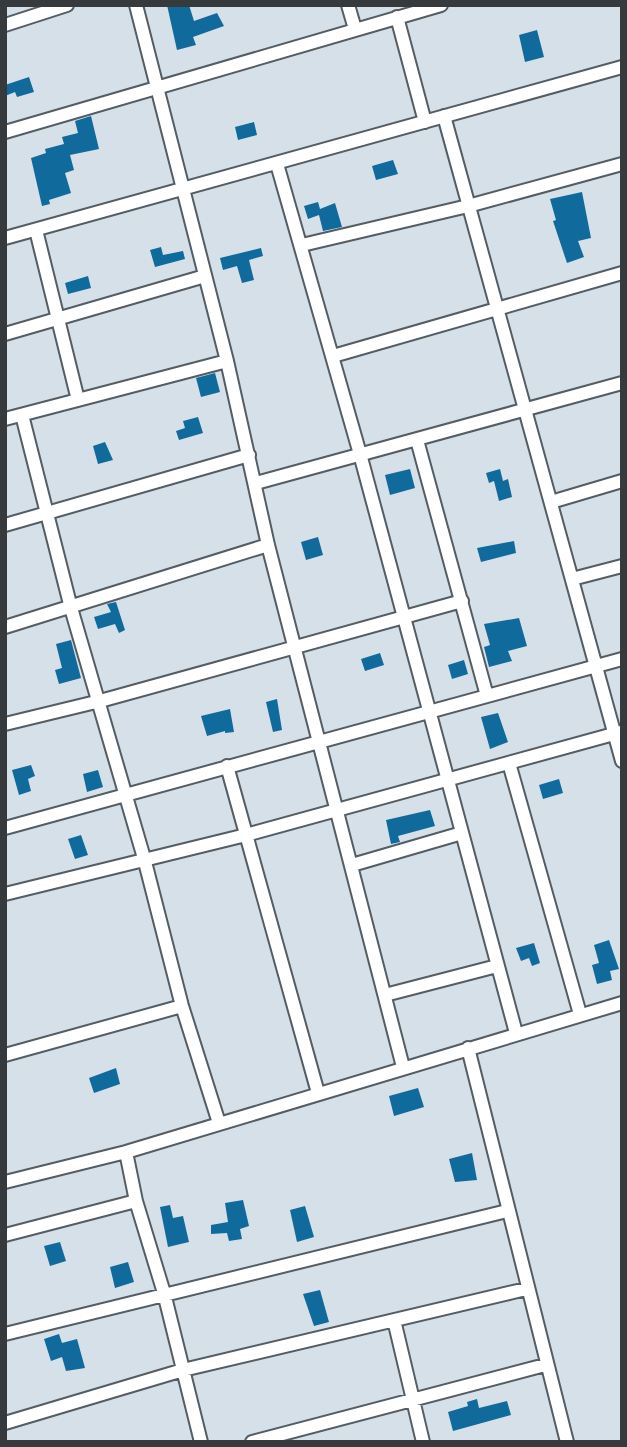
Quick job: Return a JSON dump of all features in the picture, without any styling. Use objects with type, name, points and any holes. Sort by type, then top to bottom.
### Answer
[{"type":"street","points":[[5,24],[67,5]]},
{"type":"street","points":[[136,5],[228,361],[268,545],[403,1067]]},
{"type":"street","points":[[348,5],[355,29]]},
{"type":"street","points":[[5,132],[441,5]]},
{"type":"street","points":[[397,17],[425,122]]},
{"type":"street","points":[[6,236],[183,191],[622,67]]},
{"type":"street","points":[[444,116],[596,667],[618,733],[622,761]]},
{"type":"street","points":[[277,164],[360,454],[516,1033]]},
{"type":"street","points":[[302,245],[468,206],[622,164]]},
{"type":"street","points":[[36,230],[56,321],[78,400]]},
{"type":"street","points":[[333,356],[622,273]]},
{"type":"street","points":[[5,334],[205,276]]},
{"type":"street","points":[[5,419],[228,361]]},
{"type":"street","points":[[256,483],[622,383]]},
{"type":"street","points":[[22,415],[71,608],[144,858],[182,1006],[219,1123]]},
{"type":"street","points":[[418,440],[487,696]]},
{"type":"street","points":[[5,525],[249,455]]},
{"type":"street","points":[[551,502],[622,481]]},
{"type":"street","points":[[5,627],[268,545]]},
{"type":"street","points":[[572,579],[622,566]]},
{"type":"street","points":[[5,724],[100,701],[462,601]]},
{"type":"street","points":[[5,828],[320,740],[622,660]]},
{"type":"street","points":[[5,894],[246,835],[618,733]]},
{"type":"street","points":[[509,763],[580,1014]]},
{"type":"street","points":[[227,766],[318,1093]]},
{"type":"street","points":[[352,865],[462,833]]},
{"type":"street","points":[[385,995],[497,965]]},
{"type":"street","points":[[5,1182],[127,1152],[622,1003]]},
{"type":"street","points":[[5,1055],[182,1006]]},
{"type":"street","points":[[468,1048],[506,1210],[567,1442]]},
{"type":"street","points":[[127,1152],[136,1201],[164,1293],[201,1442]]},
{"type":"street","points":[[5,1235],[136,1201]]},
{"type":"street","points":[[5,1334],[506,1210]]},
{"type":"street","points":[[5,1423],[183,1370],[526,1289]]},
{"type":"street","points":[[394,1320],[423,1442]]},
{"type":"street","points":[[252,1442],[545,1365]]},
{"type":"building","points":[[167,5],[189,5],[194,21],[217,13],[224,26],[193,37],[196,45],[177,50]]},
{"type":"building","points":[[537,30],[544,57],[525,62],[519,35]]},
{"type":"building","points":[[29,77],[34,92],[17,97],[15,92],[5,96],[5,85]]},
{"type":"building","points":[[91,116],[99,149],[70,155],[74,170],[65,173],[71,193],[49,200],[50,204],[42,206],[31,158],[46,153],[45,149],[64,144],[62,137],[78,133],[75,121]]},
{"type":"building","points":[[254,122],[257,135],[238,140],[235,127]]},
{"type":"building","points":[[393,160],[398,174],[376,180],[372,166]]},
{"type":"building","points":[[582,192],[591,238],[578,241],[584,257],[567,263],[553,221],[556,220],[550,199]]},
{"type":"building","points":[[318,202],[320,209],[335,203],[342,227],[323,231],[319,215],[308,219],[304,206]]},
{"type":"building","points":[[161,247],[163,255],[183,251],[185,259],[155,267],[150,250]]},
{"type":"building","points":[[261,248],[263,256],[249,260],[254,280],[242,283],[237,266],[223,270],[220,258]]},
{"type":"building","points":[[88,276],[91,288],[68,294],[65,283]]},
{"type":"building","points":[[215,373],[220,392],[201,397],[196,378]]},
{"type":"building","points":[[198,417],[203,433],[179,440],[176,431],[185,428],[183,421]]},
{"type":"building","points":[[105,442],[113,460],[98,464],[93,446]]},
{"type":"building","points":[[410,469],[415,488],[390,495],[385,475]]},
{"type":"building","points":[[500,469],[503,481],[508,479],[512,497],[499,501],[494,481],[489,483],[486,473]]},
{"type":"building","points":[[318,537],[323,555],[306,560],[301,542]]},
{"type":"building","points":[[514,541],[516,553],[481,562],[477,548]]},
{"type":"building","points":[[116,602],[125,630],[119,633],[115,624],[98,629],[94,617],[111,612],[107,604]]},
{"type":"building","points":[[519,618],[527,646],[508,651],[512,661],[489,667],[484,647],[490,645],[484,624]]},
{"type":"building","points":[[71,640],[81,678],[59,684],[55,670],[62,668],[56,644]]},
{"type":"building","points":[[380,653],[384,665],[365,671],[361,659]]},
{"type":"building","points":[[464,660],[468,674],[452,679],[448,665]]},
{"type":"building","points":[[277,699],[282,730],[273,732],[266,702]]},
{"type":"building","points":[[230,709],[234,732],[225,731],[207,736],[201,716]]},
{"type":"building","points":[[498,713],[508,742],[490,749],[481,717]]},
{"type":"building","points":[[31,765],[35,776],[28,779],[31,791],[19,795],[12,770]]},
{"type":"building","points":[[98,770],[103,787],[87,792],[83,774]]},
{"type":"building","points":[[559,779],[563,793],[543,799],[539,785]]},
{"type":"building","points":[[430,810],[435,826],[398,836],[400,842],[391,844],[386,820]]},
{"type":"building","points":[[81,835],[88,855],[75,859],[68,839]]},
{"type":"building","points":[[609,940],[619,969],[610,971],[612,980],[597,984],[592,965],[599,963],[594,945]]},
{"type":"building","points":[[534,943],[540,963],[532,966],[529,958],[521,961],[516,948]]},
{"type":"building","points":[[116,1068],[120,1084],[94,1093],[89,1078]]},
{"type":"building","points":[[418,1088],[424,1107],[394,1116],[389,1096]]},
{"type":"building","points":[[472,1153],[477,1180],[455,1182],[449,1159]]},
{"type":"building","points":[[243,1200],[249,1226],[240,1229],[242,1239],[229,1241],[227,1233],[211,1234],[211,1225],[228,1222],[225,1203]]},
{"type":"building","points":[[170,1205],[173,1218],[183,1216],[189,1242],[168,1247],[160,1207]]},
{"type":"building","points":[[305,1206],[314,1237],[297,1242],[290,1210]]},
{"type":"building","points":[[60,1242],[66,1261],[50,1266],[44,1246]]},
{"type":"building","points":[[128,1262],[134,1282],[115,1288],[110,1267]]},
{"type":"building","points":[[320,1290],[329,1322],[314,1326],[303,1294]]},
{"type":"building","points":[[59,1334],[62,1343],[77,1339],[85,1368],[66,1371],[62,1357],[51,1361],[44,1339]]},
{"type":"building","points":[[477,1399],[479,1408],[507,1401],[511,1415],[453,1431],[448,1412],[468,1406],[467,1402]]}]
